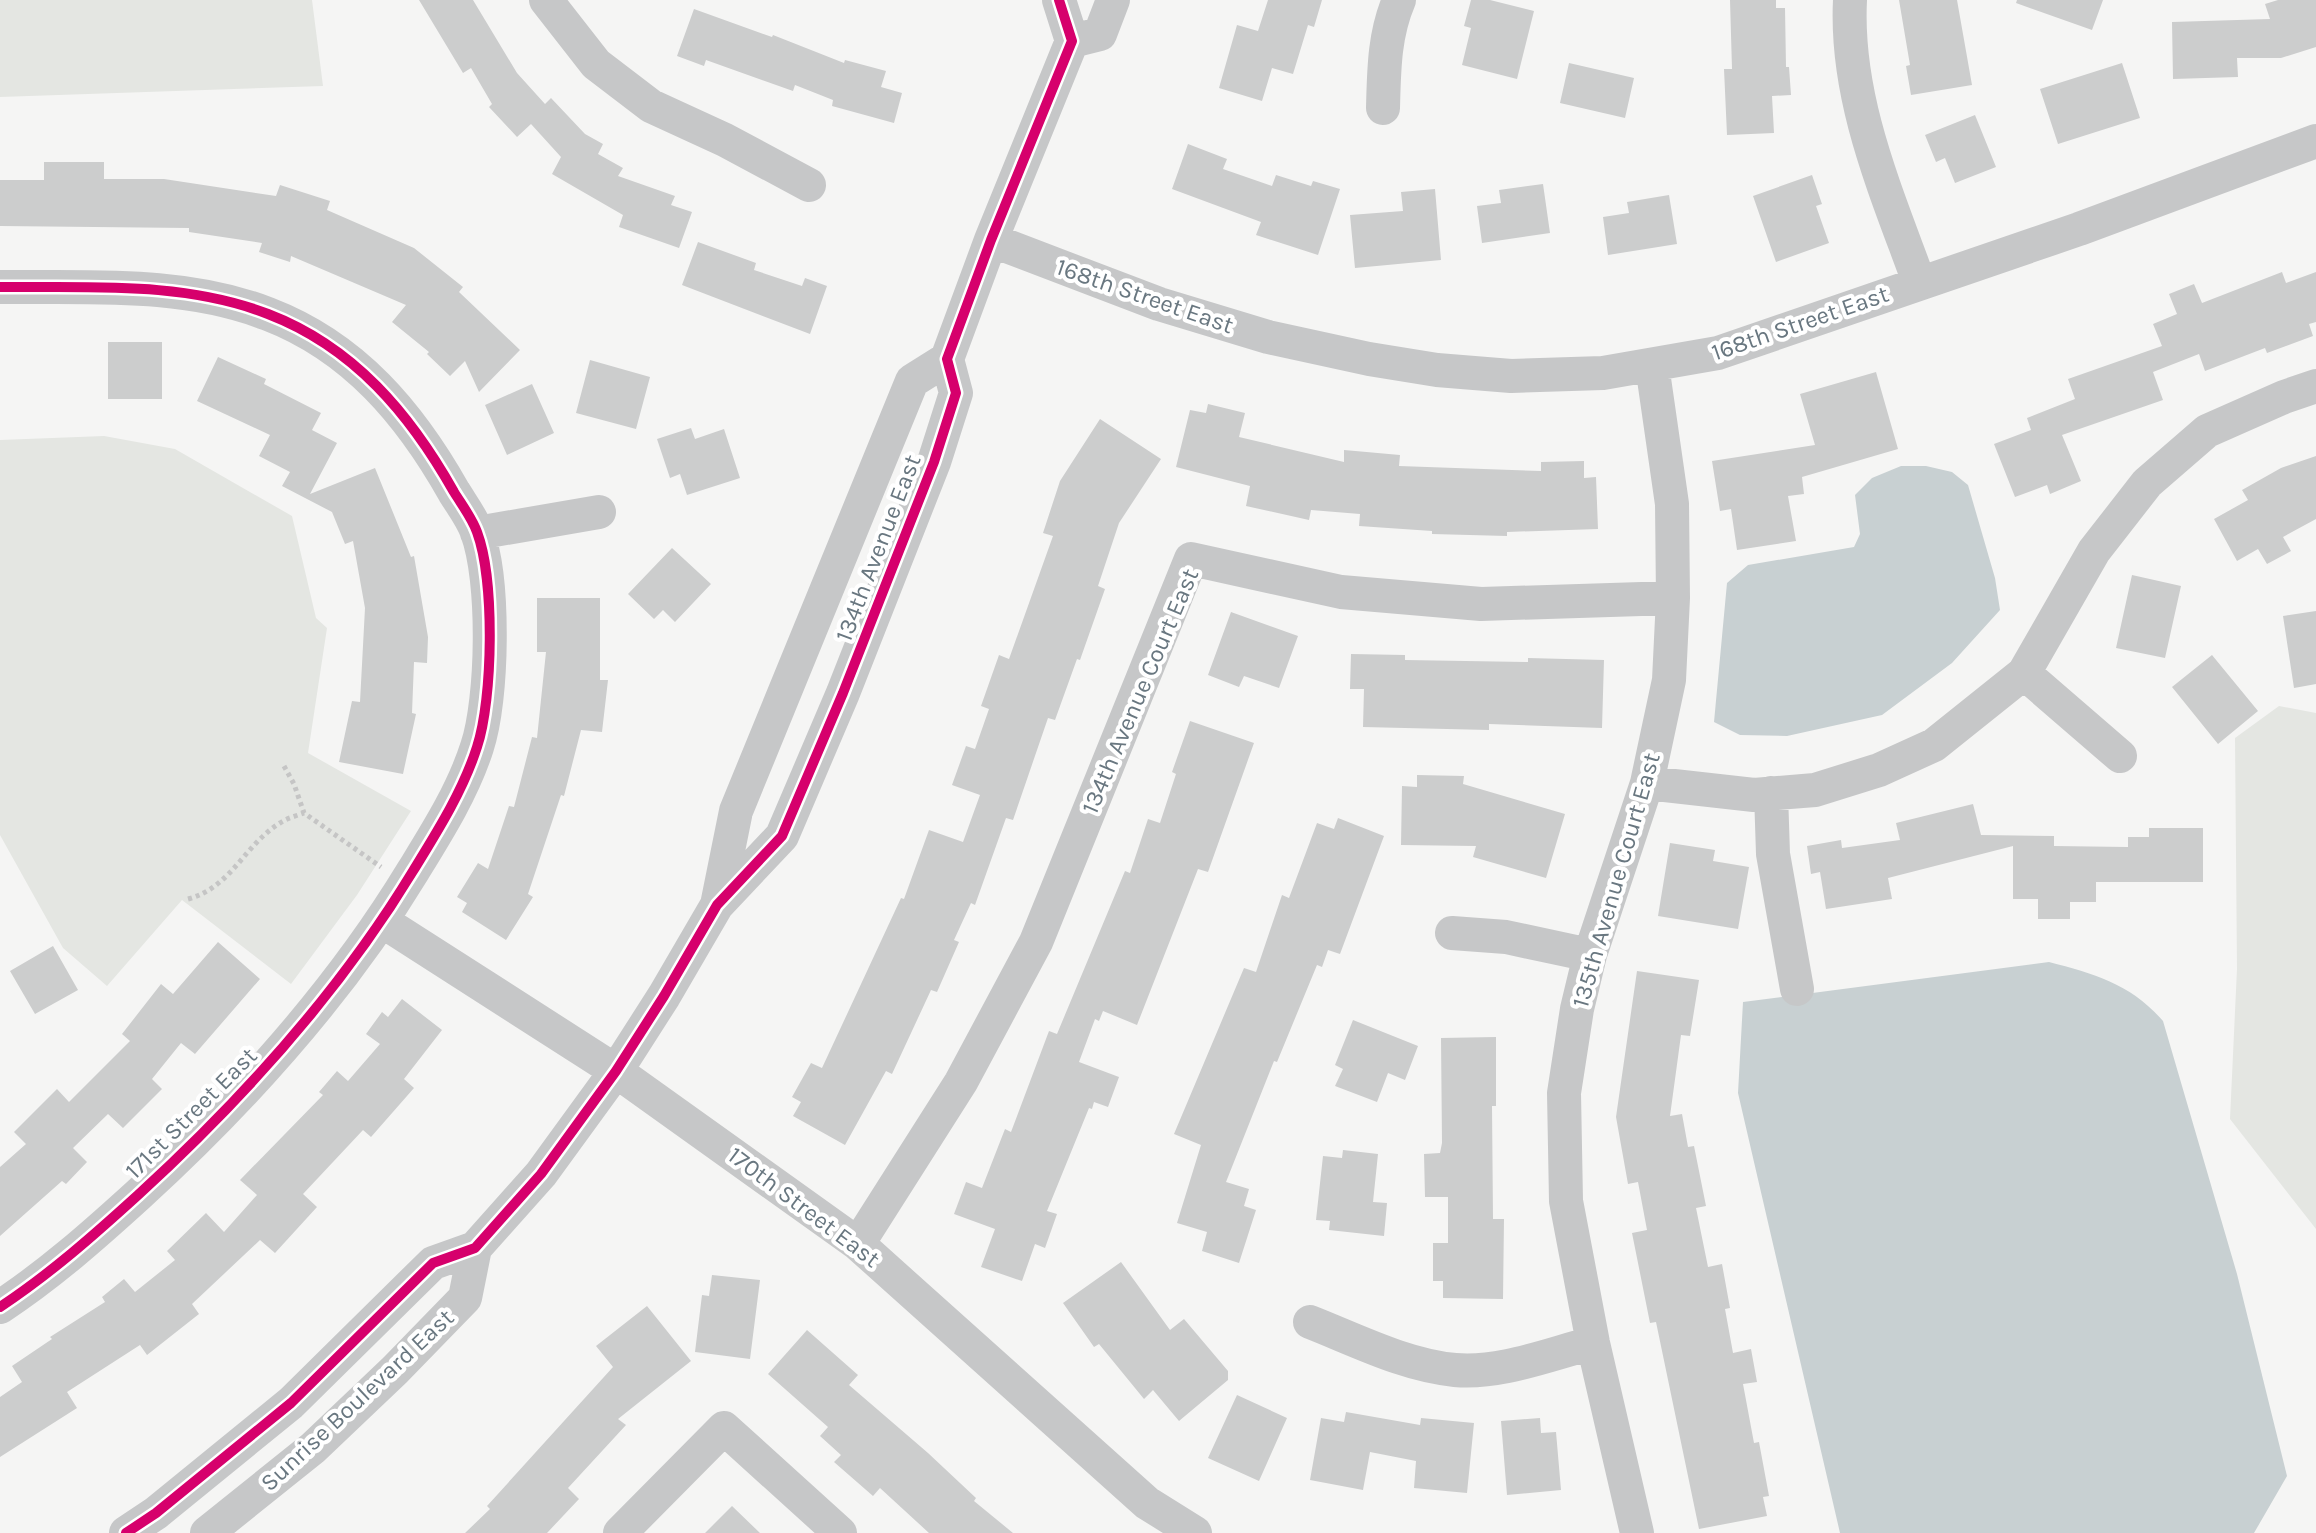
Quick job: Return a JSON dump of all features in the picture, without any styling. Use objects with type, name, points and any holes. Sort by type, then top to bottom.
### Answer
[{"type":"street","points":[[546,0],[596,64],[651,106],[725,140],[809,185]]},
{"type":"street","points":[[947,359],[991,240],[1072,41],[1059,0]]},
{"type":"street","points":[[1072,41],[1100,34],[1113,0]]},
{"type":"street","points":[[1383,108],[1389,22],[1399,0]]},
{"type":"street","points":[[1850,0],[1850,53],[1870,148],[1919,282]]},
{"type":"street","name":"168th Street East","points":[[991,240],[1159,304],[1268,337],[1369,359],[1437,370],[1511,376],[1603,373],[1718,353],[2079,229],[2316,141]]},
{"type":"street","name":"171st Street East","points":[[0,287],[189,293],[268,313],[322,339],[386,394],[416,431],[439,464],[477,533],[488,587],[489,670],[478,743],[467,773],[437,831],[382,921],[301,1028],[184,1153],[84,1244],[0,1307]]},
{"type":"street","name":"134th Avenue East","points":[[616,1071],[717,905],[782,836],[923,491],[956,393],[947,359],[912,381],[736,811],[717,905]]},
{"type":"street","name":"135th Avenue Court East","points":[[1637,1533],[1593,1343],[1566,1201],[1564,1093],[1577,1009],[1590,955],[1647,783],[1669,680],[1673,598],[1672,504],[1652,365]]},
{"type":"street","points":[[1647,783],[1754,795],[1815,790],[1879,770],[1934,745],[2024,673],[2094,551],[2147,483],[2207,431],[2316,386]]},
{"type":"street","points":[[477,533],[599,512]]},
{"type":"street","name":"134th Avenue Court East","points":[[858,1244],[961,1082],[1036,942],[1191,559],[1341,592],[1481,604],[1673,598]]},
{"type":"street","points":[[2024,673],[2120,756]]},
{"type":"street","points":[[1771,793],[1773,854],[1797,989]]},
{"type":"street","name":"170th Street East","points":[[382,921],[616,1071],[858,1244],[1147,1503],[1195,1533]]},
{"type":"street","points":[[1452,933],[1506,937],[1590,955]]},
{"type":"street","name":"Sunrise Boulevard East","points":[[126,1533],[156,1513],[291,1403],[433,1263],[475,1248],[541,1174],[616,1071]]},
{"type":"street","name":"Sunrise Boulevard East","points":[[207,1533],[313,1448],[465,1298],[475,1248]]},
{"type":"street","points":[[1310,1322],[1415,1363],[1457,1370],[1502,1367],[1593,1343]]},
{"type":"street","points":[[620,1533],[724,1428],[840,1533]]},
{"type":"path","points":[[284,766],[304,813],[405,884]]},
{"type":"path","points":[[188,899],[206,894],[220,883],[244,855],[279,823],[304,813]]},
{"type":"shaded area","points":[[0,0],[312,0],[323,86],[0,97]]},
{"type":"shaded area","points":[[104,436],[175,449],[292,516],[316,618],[327,628],[308,753],[411,811],[357,895],[291,984],[182,900],[107,986],[63,948],[0,835],[0,440]]},
{"type":"shaded area","points":[[1901,466],[1926,466],[1952,472],[1968,485],[1995,578],[2000,610],[1952,663],[1882,715],[1787,736],[1740,735],[1714,722],[1727,583],[1748,565],[1854,547],[1860,534],[1855,495],[1872,478]]},
{"type":"shaded area","points":[[2279,706],[2316,713],[2316,1229],[2230,1119],[2237,969],[2235,738]]},
{"type":"shaded area","points":[[2049,962],[2097,976],[2125,989],[2163,1021],[2237,1274],[2287,1476],[2254,1533],[1840,1533],[1738,1093],[1743,1002]]},
{"type":"building","points":[[419,0],[473,0],[517,73],[545,104],[551,98],[585,134],[603,144],[598,154],[623,168],[618,176],[675,196],[671,205],[692,212],[679,248],[619,227],[623,215],[552,174],[561,157],[531,124],[517,137],[489,107],[492,104],[471,68],[463,73]]},
{"type":"building","points":[[1268,0],[1322,0],[1314,27],[1308,25],[1293,74],[1272,68],[1262,101],[1219,88],[1237,25],[1258,31]]},
{"type":"building","points":[[1471,0],[1490,0],[1534,11],[1517,79],[1462,65],[1471,28],[1464,26]]},
{"type":"building","points":[[1730,0],[1776,0],[1776,8],[1785,8],[1786,67],[1789,67],[1791,95],[1772,96],[1774,133],[1727,135],[1724,69],[1732,69]]},
{"type":"building","points":[[1899,0],[1957,0],[1972,85],[1911,95],[1906,66],[1910,65]]},
{"type":"building","points":[[2017,0],[2103,0],[2092,30],[2016,3]]},
{"type":"building","points":[[2278,0],[2316,0],[2316,47],[2281,58],[2237,58],[2238,77],[2173,79],[2172,22],[2270,19],[2265,4]]},
{"type":"building","points":[[694,9],[844,63],[845,60],[886,71],[881,87],[902,93],[894,123],[832,106],[833,100],[795,85],[793,91],[706,60],[704,66],[677,56]]},
{"type":"building","points":[[1569,63],[1634,78],[1625,118],[1560,103]]},
{"type":"building","points":[[2122,63],[2140,118],[2058,144],[2040,89]]},
{"type":"building","points":[[1975,115],[1996,167],[1955,183],[1945,158],[1936,162],[1925,135]]},
{"type":"building","points":[[1188,144],[1227,159],[1223,169],[1272,186],[1276,175],[1311,186],[1313,181],[1340,189],[1318,255],[1256,235],[1261,222],[1172,189]]},
{"type":"building","points":[[44,162],[104,162],[104,179],[164,179],[276,196],[280,185],[330,201],[327,210],[414,248],[463,287],[459,292],[520,350],[479,392],[465,361],[450,376],[427,354],[429,352],[392,322],[406,305],[291,256],[290,262],[259,252],[262,243],[189,232],[189,228],[0,226],[0,180],[44,180]]},
{"type":"building","points":[[1812,175],[1822,204],[1816,206],[1829,243],[1776,262],[1753,196]]},
{"type":"building","points":[[1543,184],[1550,233],[1482,243],[1477,206],[1501,203],[1499,190]]},
{"type":"building","points":[[1435,189],[1441,260],[1355,268],[1350,215],[1403,211],[1401,192]]},
{"type":"building","points":[[1669,195],[1677,244],[1608,255],[1603,217],[1629,213],[1627,202]]},
{"type":"building","points":[[698,242],[756,263],[754,270],[802,286],[805,278],[827,286],[810,334],[682,285]]},
{"type":"building","points":[[2282,272],[2286,283],[2316,272],[2316,322],[2309,324],[2313,336],[2267,353],[2265,348],[2205,371],[2199,354],[2153,372],[2163,400],[2062,435],[2081,481],[2050,494],[2047,485],[2015,497],[1994,444],[2031,430],[2027,418],[2075,399],[2068,379],[2162,346],[2153,324],[2177,314],[2169,294],[2194,284],[2202,303]]},
{"type":"building","points":[[108,342],[162,342],[162,399],[108,399]]},
{"type":"building","points":[[218,357],[266,379],[264,384],[321,413],[312,430],[337,443],[310,494],[375,468],[411,557],[414,556],[428,637],[427,663],[414,662],[412,713],[416,714],[403,774],[339,762],[352,701],[360,702],[365,608],[353,541],[345,544],[332,512],[282,486],[290,472],[259,456],[270,435],[197,401]]},
{"type":"building","points":[[590,360],[650,377],[636,429],[576,413]]},
{"type":"building","points":[[1876,372],[1898,449],[1802,477],[1804,494],[1788,496],[1796,541],[1737,550],[1731,509],[1720,511],[1712,461],[1815,445],[1800,394]]},
{"type":"building","points":[[532,384],[554,433],[507,455],[485,405]]},
{"type":"building","points":[[1208,404],[1245,413],[1239,437],[1344,462],[1344,450],[1400,455],[1399,466],[1541,471],[1541,462],[1584,461],[1584,478],[1596,477],[1598,529],[1507,532],[1507,536],[1432,534],[1432,531],[1359,526],[1360,514],[1311,510],[1309,520],[1246,506],[1250,486],[1176,467],[1190,410],[1206,413]]},
{"type":"building","points":[[1100,419],[1161,459],[1119,523],[1098,586],[1105,589],[1080,660],[1077,659],[1055,720],[1048,718],[1013,820],[1006,818],[975,905],[971,903],[954,940],[959,942],[937,992],[931,990],[892,1074],[886,1071],[845,1145],[793,1116],[801,1102],[792,1097],[811,1063],[822,1068],[901,898],[904,899],[929,830],[963,842],[980,795],[952,785],[966,746],[975,749],[989,709],[981,706],[999,655],[1009,659],[1053,536],[1043,533],[1060,481]]},
{"type":"building","points":[[691,428],[695,439],[724,429],[740,478],[687,495],[680,474],[670,478],[657,439]]},
{"type":"building","points":[[2316,456],[2316,519],[2283,537],[2291,551],[2267,564],[2258,549],[2237,561],[2214,519],[2248,500],[2242,490],[2281,468]]},
{"type":"building","points":[[672,548],[711,584],[675,622],[663,610],[654,619],[628,594]]},
{"type":"building","points":[[2132,575],[2181,586],[2165,658],[2116,648]]},
{"type":"building","points":[[537,598],[600,598],[600,680],[608,680],[602,732],[581,730],[564,796],[561,795],[528,894],[533,897],[506,940],[462,912],[467,903],[457,897],[478,863],[488,869],[509,806],[514,807],[532,737],[537,738],[546,652],[537,652]]},
{"type":"building","points":[[2316,611],[2316,684],[2294,688],[2283,616]]},
{"type":"building","points":[[1231,612],[1298,636],[1279,688],[1244,676],[1239,687],[1208,675]]},
{"type":"building","points":[[1351,654],[1405,655],[1405,660],[1604,660],[1602,728],[1489,724],[1489,730],[1363,727],[1364,689],[1350,689]]},
{"type":"building","points":[[2212,655],[2258,711],[2218,744],[2172,687]]},
{"type":"building","points":[[1190,721],[1254,743],[1208,872],[1198,869],[1137,1025],[1103,1011],[1099,1021],[1095,1019],[1079,1062],[1119,1077],[1108,1107],[1094,1102],[1092,1109],[1089,1108],[1047,1211],[1057,1214],[1045,1248],[1035,1244],[1022,1281],[981,1267],[995,1229],[954,1214],[966,1182],[982,1188],[1005,1129],[1011,1132],[1049,1031],[1057,1034],[1125,871],[1130,873],[1148,819],[1160,823],[1176,774],[1172,772]]},
{"type":"building","points":[[1417,775],[1464,776],[1463,784],[1565,814],[1546,878],[1473,857],[1476,846],[1401,845],[1402,786],[1417,787]]},
{"type":"building","points":[[1973,804],[1981,835],[2054,836],[2054,846],[2128,847],[2128,837],[2149,837],[2149,828],[2203,828],[2203,882],[2096,882],[2096,902],[2070,902],[2070,919],[2038,919],[2038,899],[2013,899],[2013,846],[1888,878],[1892,899],[1826,909],[1820,872],[1811,874],[1807,846],[1841,840],[1842,848],[1900,840],[1896,823]]},
{"type":"building","points":[[1338,818],[1384,836],[1340,954],[1328,950],[1322,967],[1317,965],[1277,1062],[1274,1061],[1226,1182],[1249,1189],[1244,1206],[1256,1210],[1239,1263],[1202,1251],[1207,1232],[1177,1223],[1201,1145],[1174,1134],[1244,968],[1256,972],[1282,895],[1289,898],[1317,823],[1334,829]]},
{"type":"building","points":[[1670,843],[1715,850],[1713,861],[1749,867],[1738,929],[1658,916]]},
{"type":"building","points":[[218,942],[260,979],[195,1054],[181,1043],[152,1079],[162,1089],[123,1128],[108,1114],[73,1148],[87,1162],[66,1184],[62,1181],[0,1236],[0,1167],[26,1144],[14,1132],[57,1089],[69,1102],[130,1041],[122,1034],[161,984],[173,994]]},
{"type":"building","points":[[53,946],[78,990],[35,1014],[10,971]]},
{"type":"building","points":[[1637,971],[1699,980],[1690,1036],[1681,1035],[1670,1116],[1682,1114],[1688,1147],[1694,1146],[1706,1206],[1696,1208],[1708,1267],[1722,1264],[1730,1308],[1725,1309],[1733,1353],[1751,1349],[1757,1382],[1743,1384],[1754,1443],[1759,1442],[1769,1496],[1763,1497],[1767,1516],[1699,1529],[1656,1322],[1650,1323],[1632,1233],[1647,1230],[1638,1182],[1628,1184],[1616,1117]]},
{"type":"building","points":[[402,999],[442,1030],[404,1079],[414,1088],[371,1137],[363,1130],[303,1194],[317,1207],[275,1253],[260,1240],[192,1304],[199,1314],[147,1355],[140,1345],[67,1392],[77,1408],[0,1457],[0,1397],[22,1382],[12,1366],[105,1302],[102,1297],[124,1279],[135,1292],[175,1260],[167,1251],[206,1213],[224,1232],[257,1195],[240,1180],[323,1095],[319,1092],[337,1071],[348,1081],[380,1044],[366,1034],[382,1012],[388,1017]]},
{"type":"building","points":[[1353,1020],[1418,1046],[1405,1080],[1388,1073],[1377,1102],[1335,1086],[1343,1069],[1335,1065]]},
{"type":"building","points":[[1496,1037],[1496,1106],[1492,1106],[1493,1219],[1504,1219],[1503,1299],[1443,1298],[1443,1281],[1433,1281],[1433,1243],[1448,1243],[1448,1197],[1425,1197],[1424,1154],[1440,1153],[1442,1143],[1441,1038]]},
{"type":"building","points":[[1343,1150],[1378,1154],[1373,1202],[1387,1203],[1384,1236],[1329,1230],[1330,1221],[1316,1220],[1323,1156],[1342,1158]]},
{"type":"building","points":[[1121,1262],[1170,1330],[1184,1319],[1228,1371],[1228,1380],[1179,1421],[1153,1390],[1144,1399],[1099,1344],[1094,1347],[1063,1303]]},
{"type":"building","points":[[712,1275],[760,1280],[750,1359],[695,1352],[702,1295],[709,1296]]},
{"type":"building","points":[[647,1306],[691,1361],[618,1419],[626,1425],[568,1488],[579,1499],[547,1533],[465,1533],[490,1509],[487,1506],[613,1367],[596,1346]]},
{"type":"building","points":[[807,1330],[858,1375],[849,1385],[928,1453],[976,1498],[974,1501],[1013,1533],[929,1533],[880,1488],[873,1496],[834,1462],[841,1455],[820,1436],[828,1427],[768,1374]]},
{"type":"building","points":[[1237,1395],[1287,1418],[1259,1481],[1208,1458]]},
{"type":"building","points":[[1346,1412],[1420,1425],[1421,1418],[1474,1423],[1467,1493],[1414,1488],[1416,1461],[1370,1452],[1363,1490],[1310,1480],[1321,1418],[1344,1422]]},
{"type":"building","points":[[1540,1418],[1541,1433],[1556,1432],[1561,1490],[1507,1495],[1501,1421]]},
{"type":"building","points":[[732,1506],[760,1533],[705,1533]]},
{"type":"cycle path","points":[[126,1533],[156,1513],[291,1403],[433,1263],[475,1248],[541,1174],[616,1071],[717,905],[782,836],[843,693],[934,462],[956,393],[947,359],[991,240],[1072,41],[1059,0]]},
{"type":"cycle path","points":[[0,287],[136,288],[203,296],[268,314],[327,345],[353,364],[398,410],[437,463],[470,517],[483,553],[490,640],[482,726],[464,779],[422,856],[354,960],[287,1043],[177,1159],[71,1254],[0,1307]]}]
